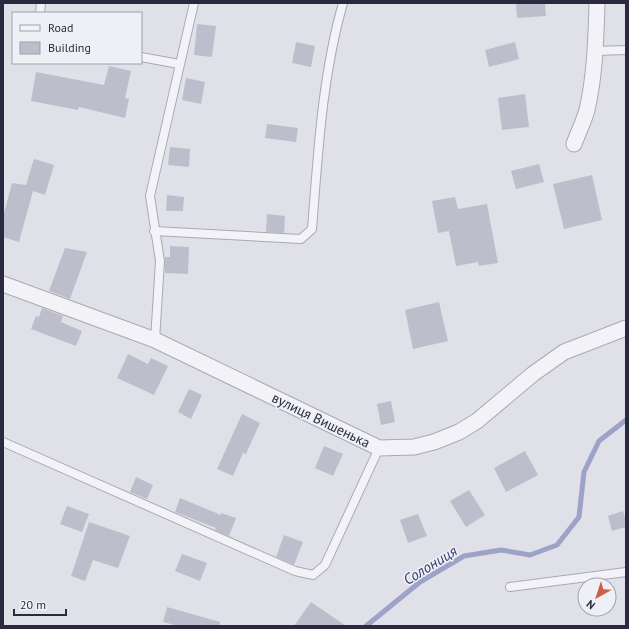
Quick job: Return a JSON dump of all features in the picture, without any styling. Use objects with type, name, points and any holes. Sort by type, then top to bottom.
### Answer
[{"type":"street","points":[[574,144],[586,111],[591,90],[595,50],[596,3]]},
{"type":"street","name":"вулиця Вишенька","points":[[3,284],[155,340],[379,448],[414,446],[434,442],[459,432],[477,422],[533,374],[564,352],[626,328]]},
{"type":"lane","points":[[155,340],[160,261],[154,231],[150,196],[194,3]]},
{"type":"lane","points":[[154,231],[301,239],[312,229],[328,69],[343,3]]},
{"type":"lane","points":[[595,50],[626,50]]},
{"type":"lane","points":[[142,57],[179,64]]},
{"type":"lane","points":[[3,442],[295,571],[313,575],[325,565],[379,448]]},
{"type":"lane","points":[[510,587],[626,572]]},
{"type":"building","points":[[516,3],[545,3],[546,16],[517,18]]},
{"type":"building","points":[[197,24],[216,26],[212,57],[194,55]]},
{"type":"building","points":[[296,42],[315,46],[311,67],[292,63]]},
{"type":"building","points":[[515,42],[519,59],[489,67],[485,50]]},
{"type":"building","points":[[109,66],[131,71],[125,98],[129,99],[125,118],[79,107],[78,110],[31,101],[36,72],[104,85]]},
{"type":"building","points":[[186,78],[205,82],[201,104],[182,100]]},
{"type":"building","points":[[525,94],[529,127],[502,130],[498,98]]},
{"type":"building","points":[[267,124],[298,128],[296,142],[265,138]]},
{"type":"building","points":[[170,147],[190,149],[189,167],[168,165]]},
{"type":"building","points":[[34,159],[54,165],[45,195],[33,191],[19,242],[3,237],[3,217],[12,183],[26,185]]},
{"type":"building","points":[[539,164],[544,182],[516,189],[511,171]]},
{"type":"building","points":[[592,175],[602,220],[564,229],[553,184]]},
{"type":"building","points":[[167,195],[184,197],[183,211],[166,211]]},
{"type":"building","points":[[455,197],[458,209],[487,204],[498,263],[479,266],[478,262],[456,266],[449,231],[438,233],[432,201]]},
{"type":"building","points":[[267,214],[285,216],[284,233],[266,232]]},
{"type":"building","points":[[170,246],[189,247],[188,274],[165,273],[165,257],[170,257]]},
{"type":"building","points":[[65,248],[87,252],[70,299],[49,291]]},
{"type":"building","points":[[439,302],[448,341],[413,349],[405,310]]},
{"type":"building","points":[[42,308],[63,316],[61,322],[82,331],[76,346],[31,329],[36,316],[39,317]]},
{"type":"building","points":[[128,354],[148,364],[151,358],[168,366],[154,395],[117,378]]},
{"type":"building","points":[[189,389],[202,395],[191,419],[178,412]]},
{"type":"building","points":[[391,401],[395,422],[381,425],[377,404]]},
{"type":"building","points":[[242,414],[260,423],[246,454],[243,453],[233,476],[217,469]]},
{"type":"building","points":[[324,446],[343,454],[333,476],[315,468]]},
{"type":"building","points":[[525,451],[538,475],[506,492],[494,468]]},
{"type":"building","points":[[136,477],[153,485],[147,499],[130,492]]},
{"type":"building","points":[[469,490],[485,515],[466,527],[450,501]]},
{"type":"building","points":[[180,498],[221,515],[221,513],[236,518],[229,536],[215,530],[216,528],[175,512]]},
{"type":"building","points":[[67,506],[89,514],[82,532],[60,524]]},
{"type":"building","points":[[623,511],[626,520],[626,527],[612,531],[608,516]]},
{"type":"building","points":[[418,514],[427,536],[408,543],[400,520]]},
{"type":"building","points":[[89,522],[130,536],[118,568],[93,560],[85,581],[71,576]]},
{"type":"building","points":[[284,535],[303,542],[294,565],[276,557]]},
{"type":"building","points":[[182,554],[207,563],[200,581],[175,571]]},
{"type":"building","points":[[311,602],[346,626],[294,626]]},
{"type":"building","points":[[167,607],[220,622],[220,626],[179,626],[163,622]]},
{"type":"waterway","name":"Солониця","points":[[366,626],[420,582],[464,556],[501,550],[530,555],[557,545],[579,517],[584,472],[599,441],[626,420]]}]
